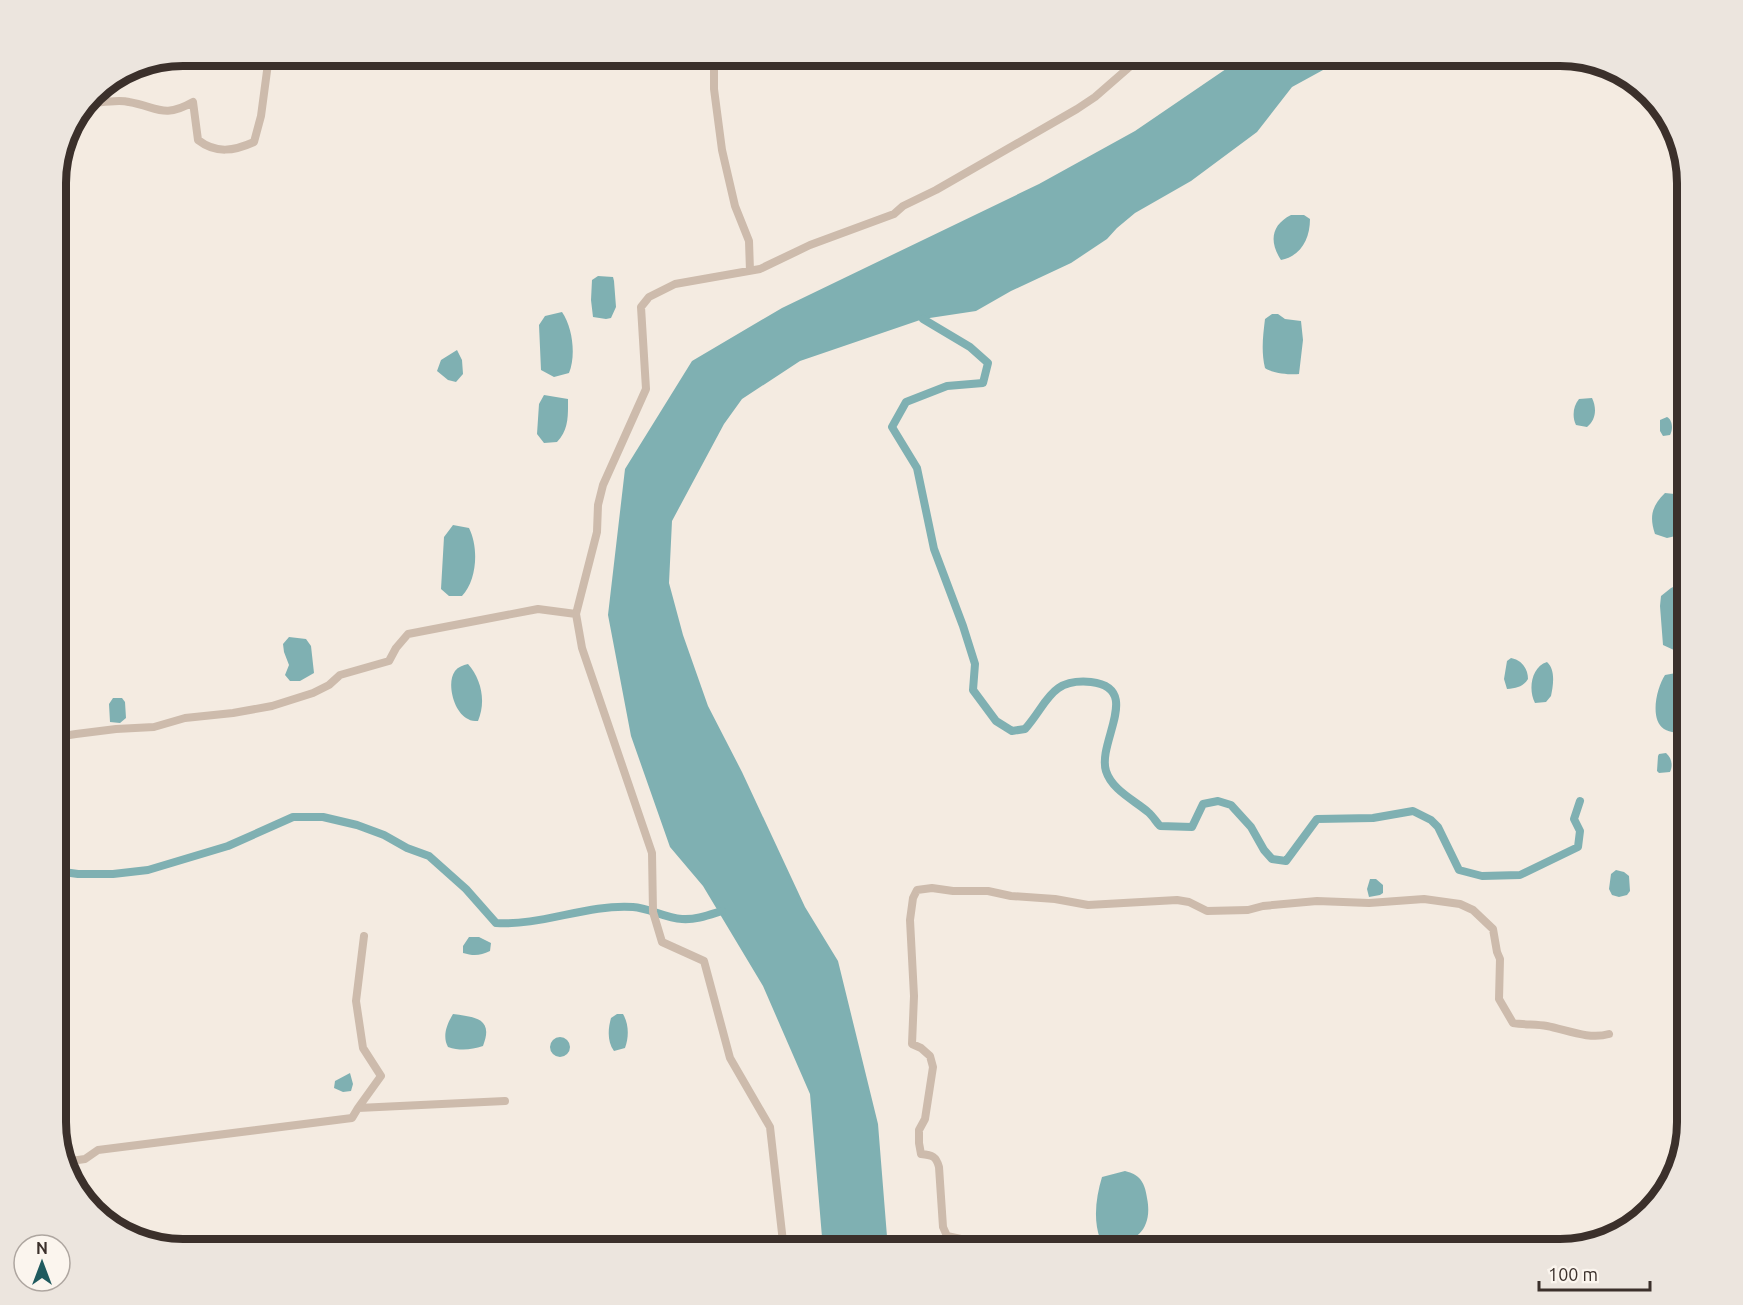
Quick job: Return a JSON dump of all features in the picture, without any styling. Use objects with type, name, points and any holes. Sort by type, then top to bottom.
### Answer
[{"type":"street","points":[[97,103],[128,101],[159,112],[180,110],[193,102],[198,140],[208,148],[237,150],[255,142],[268,66]]},
{"type":"street","points":[[714,66],[714,89],[722,150],[735,207],[749,241],[750,272]]},
{"type":"street","points":[[783,1239],[770,1127],[730,1058],[704,961],[662,942],[653,912],[652,853],[582,648],[576,614],[597,532],[598,505],[603,485],[646,389],[641,307],[649,297],[675,285],[720,275],[750,272],[810,244],[894,214],[903,206],[936,190],[1077,110],[1131,66]]},
{"type":"street","points":[[66,736],[154,727],[185,718],[272,706],[313,693],[329,685],[340,675],[389,661],[408,634],[538,609],[576,614]]},
{"type":"street","points":[[961,1239],[947,1236],[943,1227],[939,1167],[932,1155],[921,1154],[919,1143],[919,1130],[926,1119],[933,1067],[930,1056],[912,1044],[914,996],[910,920],[913,898],[917,890],[932,888],[953,891],[988,891],[1088,905],[1178,900],[1189,902],[1207,911],[1248,910],[1263,906],[1317,901],[1369,903],[1424,899],[1460,904],[1473,910],[1493,929],[1500,959],[1499,999],[1513,1023],[1526,1026],[1547,1026],[1593,1036],[1609,1034]]},
{"type":"street","points":[[73,1161],[85,1160],[98,1150],[352,1118],[381,1076],[363,1048],[356,1000],[364,936]]},
{"type":"street","points":[[358,1108],[505,1101]]},
{"type":"water","points":[[1230,66],[1330,66],[1292,87],[1257,132],[1191,181],[1135,213],[1107,239],[1071,263],[1011,291],[976,311],[923,319],[800,361],[742,399],[724,424],[672,521],[669,583],[683,635],[708,706],[742,772],[805,907],[838,961],[878,1124],[887,1239],[822,1239],[810,1094],[763,986],[703,886],[670,847],[631,736],[608,615],[625,469],[692,361],[782,308],[1039,184],[1135,131]]},
{"type":"water","points":[[1291,215],[1304,215],[1310,219],[1310,226],[1306,240],[1299,251],[1281,260],[1275,247],[1274,234],[1279,224]]},
{"type":"water","points":[[598,276],[613,277],[616,307],[611,318],[593,317],[592,280]]},
{"type":"water","points":[[562,312],[571,334],[572,359],[569,373],[554,377],[541,370],[539,325],[545,316]]},
{"type":"water","points":[[1272,314],[1278,314],[1285,319],[1301,321],[1303,340],[1299,374],[1281,373],[1265,368],[1263,337],[1265,319]]},
{"type":"water","points":[[457,350],[462,360],[463,374],[456,382],[448,380],[437,371],[441,360]]},
{"type":"water","points":[[544,395],[568,399],[566,427],[557,442],[544,443],[537,434],[539,404]]},
{"type":"water","points":[[1592,398],[1595,410],[1592,421],[1587,427],[1576,425],[1575,405],[1579,399]]},
{"type":"water","points":[[1667,417],[1672,430],[1670,435],[1663,436],[1660,431],[1660,420]]},
{"type":"water","points":[[1665,493],[1677,494],[1677,536],[1667,538],[1655,534],[1652,517],[1657,502]]},
{"type":"water","points":[[453,525],[469,528],[474,545],[473,573],[462,596],[449,596],[441,589],[444,537]]},
{"type":"water","points":[[1677,585],[1677,651],[1663,645],[1661,596]]},
{"type":"water","points":[[289,637],[306,639],[311,646],[314,673],[300,681],[290,681],[285,675],[289,665],[283,644]]},
{"type":"water","points":[[1511,658],[1524,666],[1528,679],[1519,687],[1507,689],[1504,679],[1507,661]]},
{"type":"water","points":[[1547,662],[1553,674],[1551,696],[1546,702],[1535,703],[1532,680],[1537,669]]},
{"type":"water","points":[[468,664],[477,677],[481,691],[482,706],[478,721],[463,716],[455,704],[451,690],[452,676],[455,671]]},
{"type":"water","points":[[1677,673],[1677,733],[1664,729],[1657,718],[1657,695],[1665,675]]},
{"type":"water","points":[[113,698],[122,698],[125,702],[126,718],[120,723],[110,722],[109,704]]},
{"type":"water","points":[[1666,753],[1671,760],[1671,770],[1659,773],[1657,771],[1658,756]]},
{"type":"water","points":[[1616,870],[1629,876],[1630,891],[1627,895],[1619,897],[1612,895],[1609,889],[1611,874]]},
{"type":"water","points":[[1370,879],[1376,879],[1383,885],[1383,893],[1369,897],[1367,889]]},
{"type":"water","points":[[469,937],[479,937],[491,943],[490,951],[476,955],[463,953],[463,946]]},
{"type":"water","points":[[453,1014],[469,1016],[484,1024],[486,1037],[483,1046],[466,1050],[448,1047],[445,1039],[446,1030]]},
{"type":"water","points":[[617,1014],[623,1014],[628,1035],[625,1048],[614,1051],[609,1039],[609,1031],[611,1018]]},
{"type":"water","points":[[560,1037],[567,1040],[570,1047],[567,1054],[560,1057],[553,1054],[550,1047],[553,1040]]},
{"type":"water","points":[[350,1073],[353,1084],[351,1091],[343,1092],[334,1088],[335,1081]]},
{"type":"water","points":[[1125,1171],[1140,1179],[1147,1195],[1148,1210],[1147,1220],[1138,1235],[1130,1239],[1100,1239],[1096,1208],[1102,1177]]},
{"type":"waterway","points":[[923,319],[970,347],[988,363],[983,383],[947,386],[906,402],[892,427],[917,468],[934,549],[975,664],[973,690],[996,721],[1012,731],[1025,729],[1058,688],[1077,682],[1091,682],[1106,686],[1114,694],[1116,705],[1105,759],[1106,771],[1118,789],[1148,812],[1160,826],[1192,827],[1203,804],[1218,801],[1231,805],[1251,827],[1272,859],[1286,861],[1317,819],[1373,818],[1413,811],[1431,820],[1438,827],[1459,870],[1482,876],[1520,875],[1578,847],[1580,831],[1574,819],[1580,801]]},
{"type":"waterway","points":[[66,872],[113,874],[148,870],[228,846],[293,817],[323,817],[357,825],[429,856],[466,889],[496,923],[530,921],[616,907],[639,908],[682,919],[697,918],[722,911]]}]
